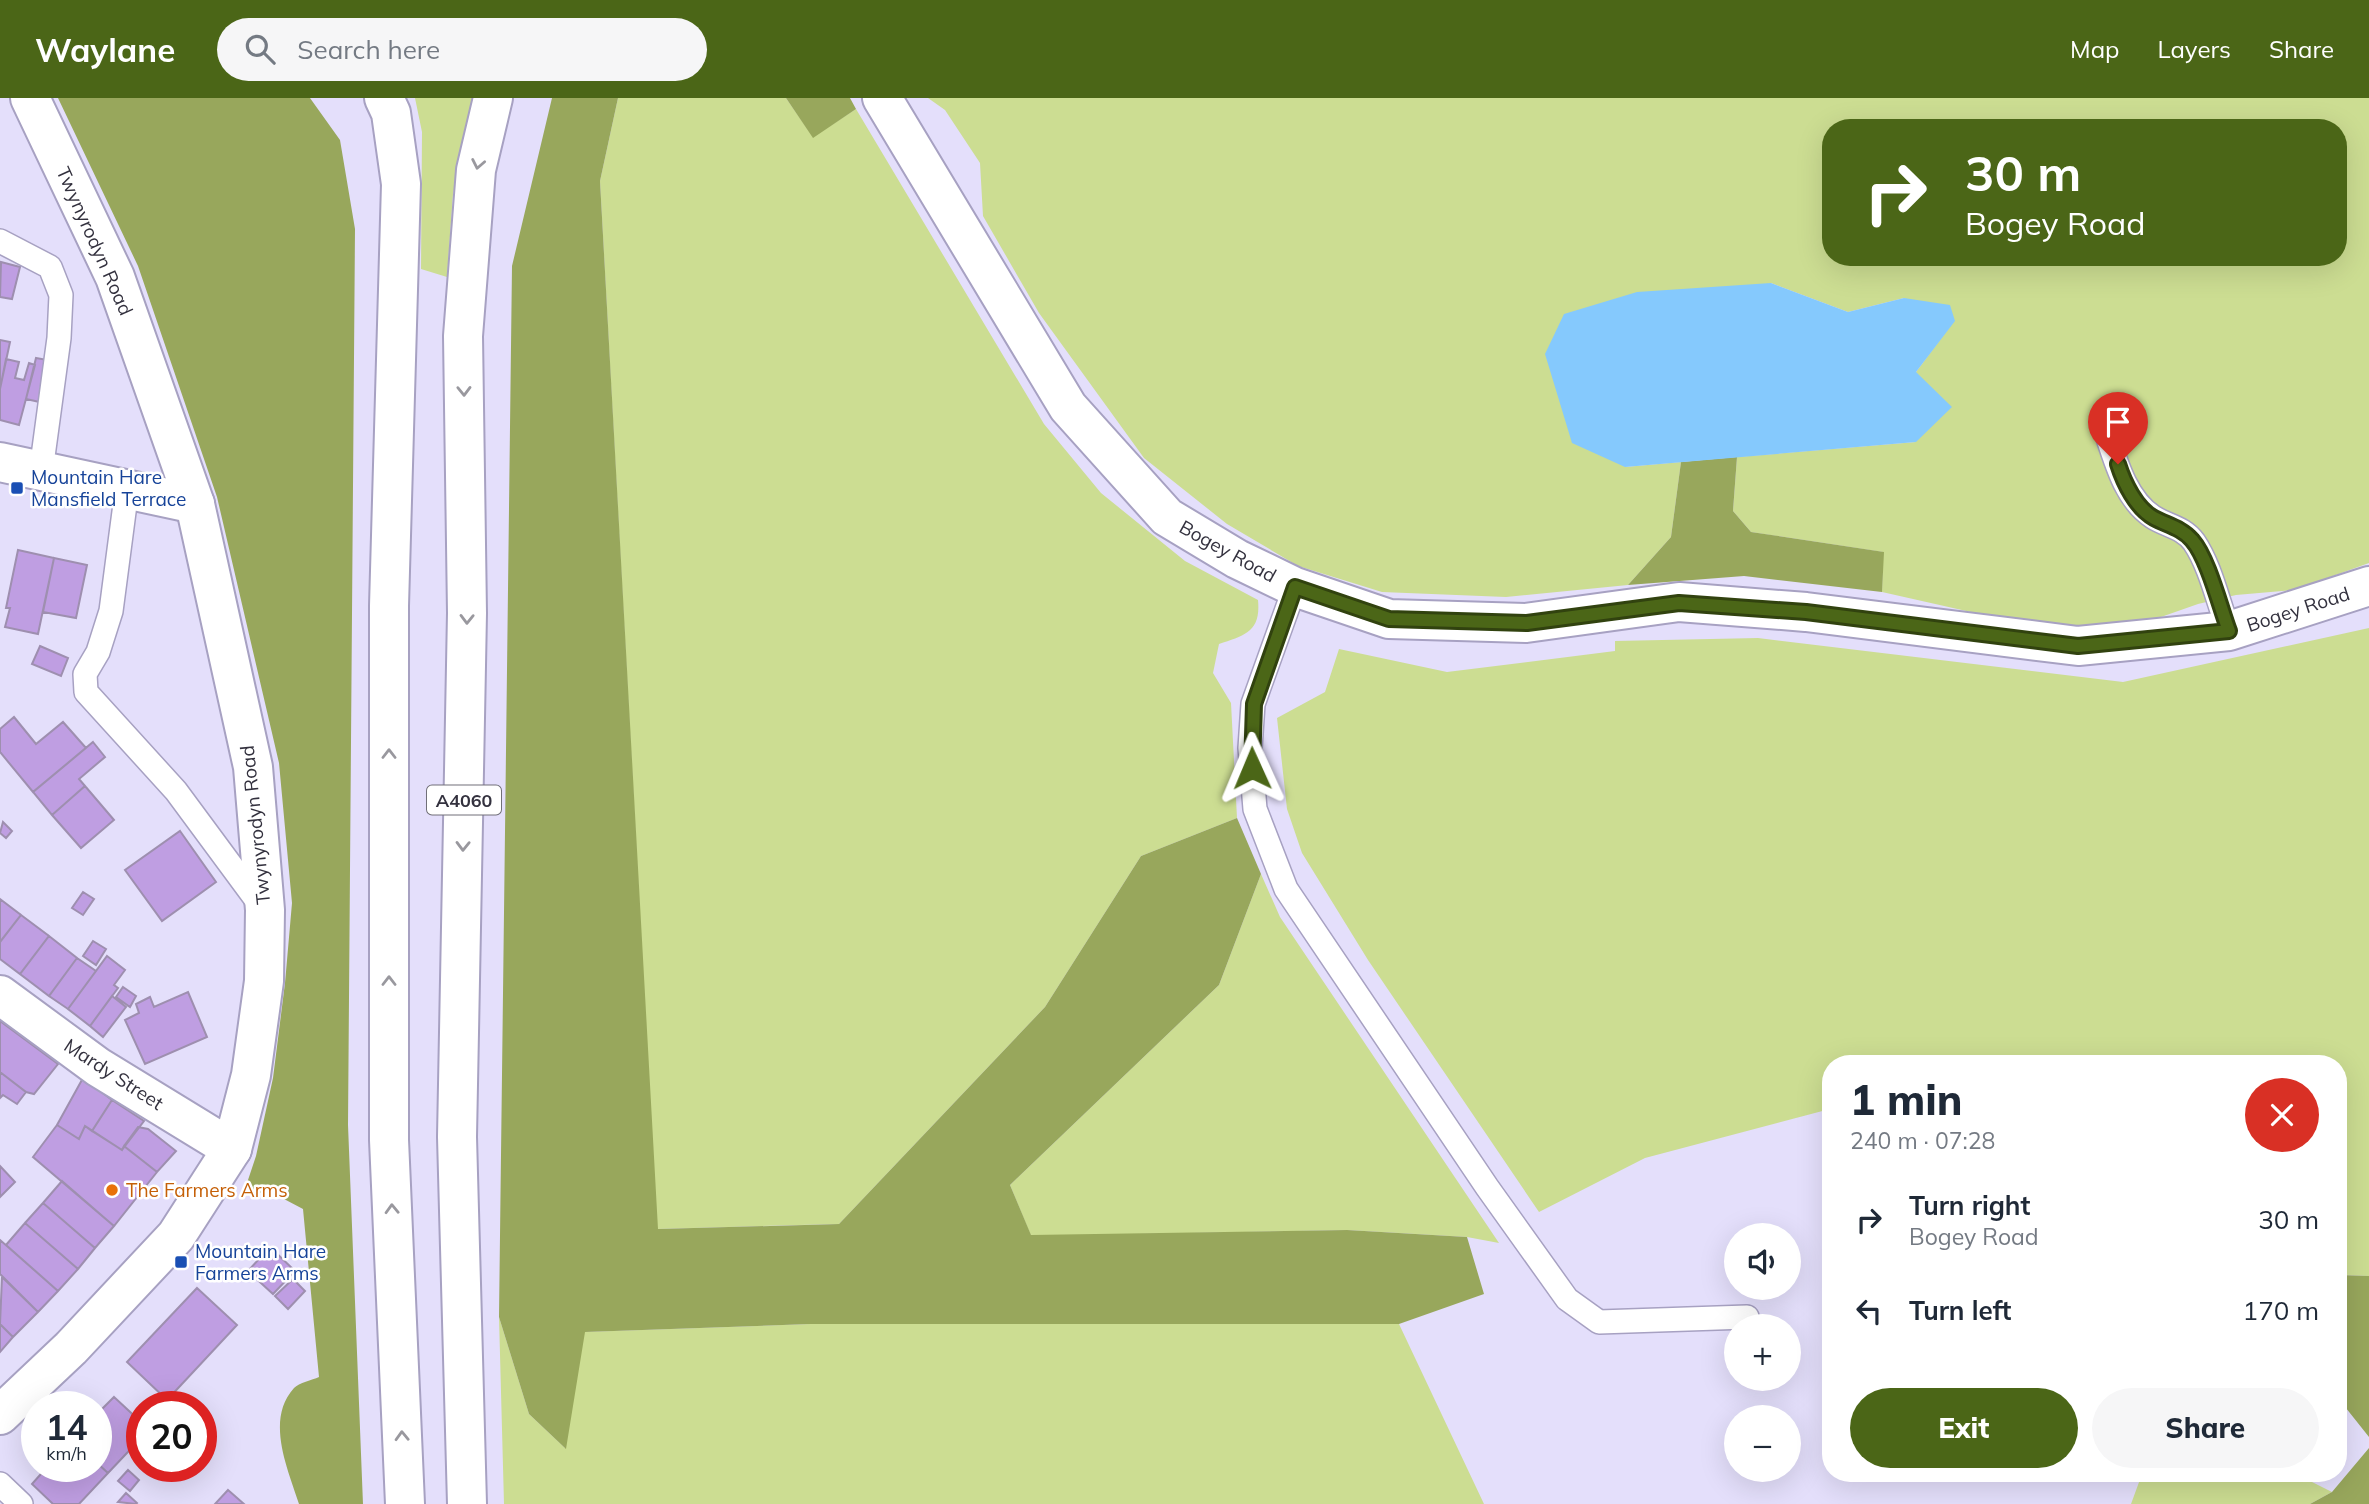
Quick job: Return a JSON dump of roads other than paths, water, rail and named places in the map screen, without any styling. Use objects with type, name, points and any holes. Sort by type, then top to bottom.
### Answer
[{"type":"main road","name":"Twynyrodyn Road","points":[[0,1415],[71,1348],[176,1236],[232,1149],[251,1075],[264,981],[265,910],[253,767],[195,504],[114,276],[30,98]]},
{"type":"main road","points":[[384,98],[391,113],[401,184],[389,606],[389,1099],[405,1504]]},
{"type":"main road","name":"A4060","points":[[467,1504],[457,1137],[467,613],[463,336],[476,170],[493,98]]},
{"type":"main road","name":"Bogey Road","points":[[882,98],[1068,407],[1167,517],[1237,559],[1295,587],[1389,619],[1527,623],[1679,603],[1806,612],[2078,646],[2229,631],[2369,586]]},
{"type":"main road","points":[[0,462],[195,504]]},
{"type":"main road","name":"Mardy Street","points":[[0,995],[98,1067],[232,1149]]},
{"type":"lane","points":[[0,241],[50,267],[61,295],[59,338],[41,471]]},
{"type":"lane","points":[[2105,429],[2124,482],[2140,505],[2152,517],[2177,527],[2196,545],[2229,631]]},
{"type":"lane","points":[[127,489],[111,611],[98,652],[85,674],[86,692],[176,791],[265,910]]},
{"type":"lane","points":[[1295,587],[1254,704],[1250,748],[1255,809],[1286,889],[1479,1176],[1567,1299],[1599,1322],[1724,1318]]},
{"type":"lane","points":[[0,1484],[21,1504]]},
{"type":"water","points":[[1771,283],[1848,312],[1904,298],[1950,305],[1955,321],[1916,372],[1952,407],[1916,442],[1625,467],[1572,443],[1545,354],[1564,314],[1637,292]]},
{"type":"place","name":"Mountain Hare Mansfield Terrace","points":[[17,488]]},
{"type":"place","name":"The Farmers Arms","points":[[112,1190]]},
{"type":"place","name":"Mountain Hare Farmers Arms","points":[[181,1262]]}]
